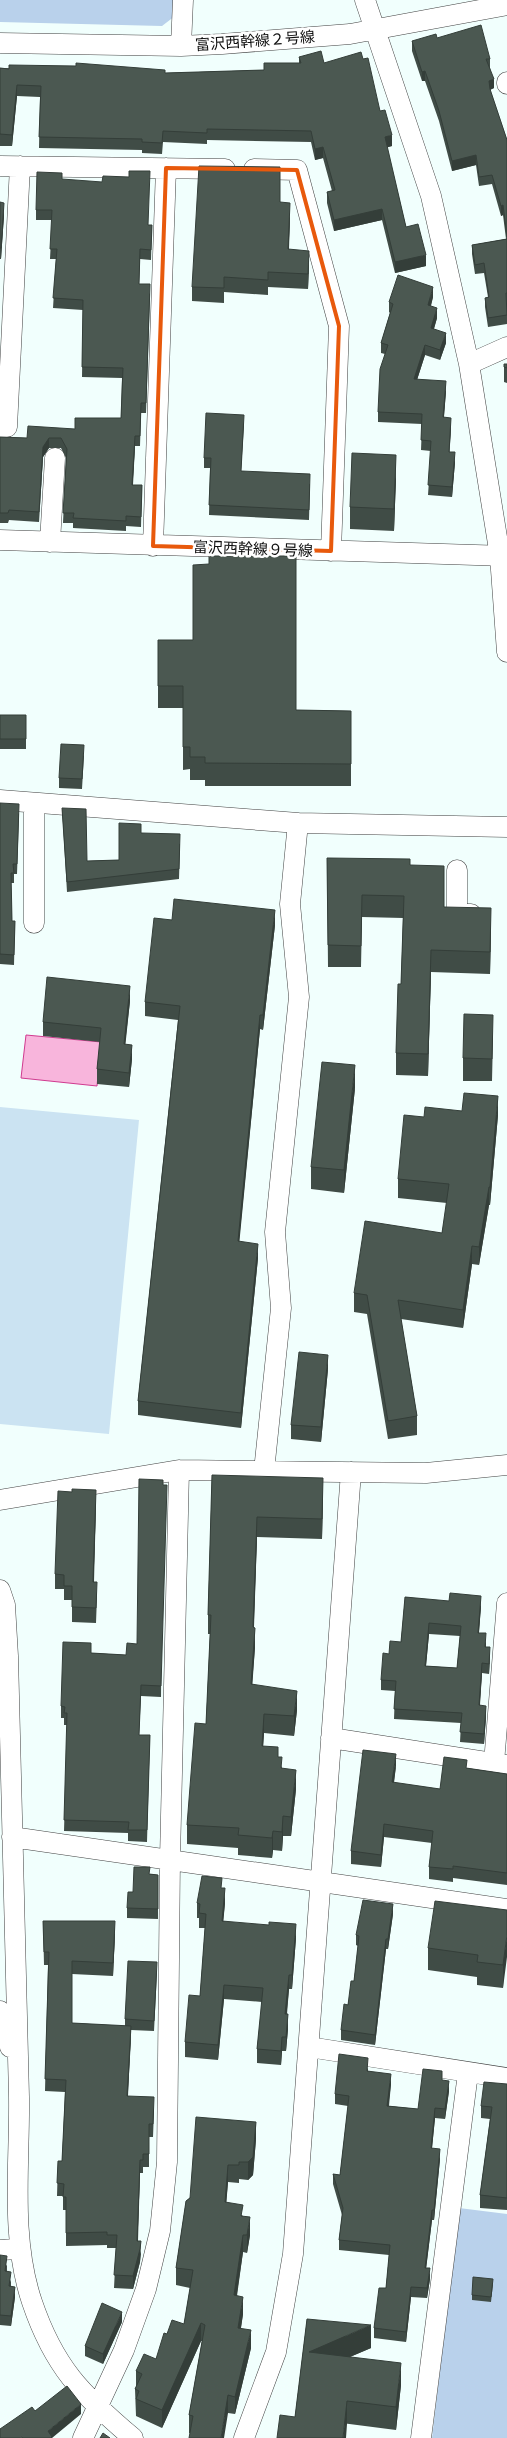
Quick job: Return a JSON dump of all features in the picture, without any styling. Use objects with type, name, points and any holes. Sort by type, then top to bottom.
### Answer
[{"type":"street","points":[[181,46],[183,0]]},
{"type":"street","points":[[365,0],[431,196],[469,364],[503,556],[507,652]]},
{"type":"street","name":"富沢西幹線２号線","points":[[0,43],[181,46],[350,34],[479,4],[507,5]]},
{"type":"street","points":[[0,166],[297,170],[338,326],[331,551]]},
{"type":"street","points":[[0,427],[7,427],[7,280],[20,166]]},
{"type":"street","points":[[153,546],[166,168]]},
{"type":"street","points":[[469,364],[507,347]]},
{"type":"street","points":[[50,542],[55,458]]},
{"type":"street","name":"富沢西幹線９号線","points":[[0,540],[503,556]]},
{"type":"street","points":[[0,800],[298,823],[507,827]]},
{"type":"street","points":[[34,803],[34,923]]},
{"type":"street","points":[[264,1471],[281,1308],[275,1232],[299,997],[290,904],[298,823]]},
{"type":"street","points":[[457,870],[457,914],[471,914]]},
{"type":"street","points":[[0,1500],[179,1470],[426,1473],[507,1464]]},
{"type":"street","points":[[83,2438],[124,2350],[146,2289],[160,2231],[167,2162],[170,1859],[179,1470]]},
{"type":"street","points":[[244,2438],[276,2352],[294,2254],[351,1472]]},
{"type":"street","points":[[0,1590],[5,1605],[8,1656],[18,2059],[10,2249],[48,2344],[68,2377],[97,2408],[133,2438]]},
{"type":"street","points":[[331,1738],[501,1764],[507,1602]]},
{"type":"street","points":[[12,1838],[170,1859],[507,1910]]},
{"type":"street","points":[[0,2011],[8,2044],[18,2059]]},
{"type":"street","points":[[309,2047],[507,2078]]},
{"type":"street","points":[[421,2438],[468,2073]]},
{"type":"highlighted area","points":[[166,168],[297,170],[339,326],[331,551],[153,546]]},
{"type":"shaded area","points":[[0,0],[176,0],[175,16],[162,26],[0,22]]},
{"type":"shaded area","points":[[26,1035],[101,1042],[97,1086],[21,1078]]},
{"type":"shaded area","points":[[0,1107],[139,1120],[109,1434],[0,1424]]},
{"type":"shaded area","points":[[459,2208],[507,2214],[507,2438],[432,2438]]},
{"type":"building","points":[[481,25],[490,59],[486,59],[494,79],[489,81],[490,89],[507,140],[507,237],[503,205],[501,206],[492,175],[479,177],[476,155],[452,161],[439,111],[425,71],[422,72],[412,41],[436,34],[437,38]]},
{"type":"building","points":[[321,51],[324,63],[361,52],[363,59],[368,58],[380,111],[385,110],[392,135],[385,137],[406,227],[418,224],[426,255],[395,262],[382,209],[334,220],[327,192],[335,190],[323,147],[315,149],[311,131],[207,129],[207,133],[163,131],[162,143],[142,142],[142,139],[39,137],[41,86],[17,85],[12,135],[0,134],[0,68],[9,69],[9,65],[76,66],[76,63],[165,70],[165,73],[264,70],[264,63],[301,63],[299,57]]},
{"type":"building","points":[[199,166],[280,167],[280,202],[290,203],[288,249],[309,251],[308,274],[268,272],[268,280],[224,277],[224,288],[192,287]]},
{"type":"building","points":[[129,171],[150,171],[148,225],[152,225],[151,250],[140,249],[139,284],[150,284],[146,403],[141,403],[140,436],[135,436],[132,485],[142,485],[141,517],[126,516],[126,521],[73,518],[74,513],[63,513],[67,449],[61,438],[49,438],[43,447],[39,512],[9,510],[8,513],[0,513],[0,437],[27,438],[28,426],[75,429],[75,418],[121,418],[123,368],[82,367],[83,300],[53,298],[57,249],[50,249],[52,210],[36,210],[37,172],[62,173],[62,179],[102,182],[103,176],[129,177]]},
{"type":"building","points":[[0,202],[4,203],[1,248],[0,248]]},
{"type":"building","points":[[507,239],[507,315],[488,318],[485,298],[489,297],[484,263],[475,265],[472,245]]},
{"type":"building","points":[[398,275],[433,287],[428,305],[437,308],[431,328],[446,333],[440,350],[425,345],[414,379],[446,381],[443,417],[451,418],[449,452],[455,452],[452,487],[428,485],[431,441],[421,440],[422,414],[378,412],[380,369],[388,345],[381,343],[393,304],[389,302]]},
{"type":"building","points":[[206,413],[244,415],[241,471],[310,474],[309,510],[209,505],[211,458],[204,458]]},
{"type":"building","points":[[352,453],[396,455],[394,509],[350,507]]},
{"type":"building","points":[[209,556],[296,556],[296,710],[351,711],[351,764],[205,763],[205,757],[190,757],[190,747],[183,747],[183,686],[158,686],[158,640],[193,640],[193,565],[209,564]]},
{"type":"building","points":[[0,715],[26,715],[26,739],[0,739]]},
{"type":"building","points":[[61,744],[84,745],[82,779],[59,778]]},
{"type":"building","points":[[0,803],[19,804],[17,864],[13,864],[14,873],[11,873],[12,921],[15,921],[14,955],[0,954]]},
{"type":"building","points":[[62,808],[86,809],[87,861],[119,860],[119,823],[141,824],[141,833],[180,834],[179,869],[67,882]]},
{"type":"building","points":[[327,858],[410,859],[410,865],[444,866],[444,907],[491,908],[490,952],[431,950],[428,1054],[396,1053],[398,984],[401,984],[404,896],[362,895],[361,946],[328,945]]},
{"type":"building","points":[[174,899],[275,910],[263,1015],[260,1015],[238,1241],[258,1244],[241,1413],[138,1401],[180,1006],[145,1002],[154,918],[172,920]]},
{"type":"building","points":[[47,977],[130,986],[124,1044],[132,1045],[129,1073],[97,1069],[101,1028],[43,1022]]},
{"type":"building","points":[[464,1014],[493,1015],[492,1059],[463,1058]]},
{"type":"building","points":[[322,1062],[355,1065],[344,1170],[311,1167]]},
{"type":"building","points":[[464,1093],[498,1096],[490,1187],[479,1247],[472,1246],[463,1310],[398,1300],[417,1416],[388,1421],[367,1295],[354,1293],[365,1221],[442,1233],[449,1184],[398,1179],[404,1115],[424,1117],[425,1107],[462,1111]]},
{"type":"building","points":[[299,1352],[328,1355],[321,1427],[291,1425]]},
{"type":"building","points":[[212,1475],[323,1478],[322,1519],[257,1517],[253,1627],[255,1628],[251,1684],[297,1691],[294,1716],[264,1714],[262,1746],[278,1747],[278,1757],[282,1757],[281,1768],[296,1770],[291,1817],[283,1816],[282,1832],[273,1831],[272,1838],[238,1835],[239,1828],[187,1825],[195,1723],[206,1724],[211,1615],[208,1615]]},
{"type":"building","points":[[139,1479],[163,1480],[163,1485],[167,1485],[161,1686],[141,1685],[139,1735],[150,1735],[147,1830],[128,1830],[129,1822],[64,1820],[67,1713],[64,1713],[65,1707],[61,1706],[63,1642],[91,1643],[91,1653],[126,1655],[127,1643],[137,1644]]},
{"type":"building","points":[[72,1489],[96,1490],[93,1582],[97,1582],[96,1608],[72,1607],[72,1586],[64,1586],[64,1575],[55,1574],[58,1491],[72,1492]]},
{"type":"building","points":[[450,1593],[481,1596],[478,1633],[486,1633],[485,1647],[490,1647],[489,1664],[482,1663],[479,1705],[486,1706],[484,1734],[460,1732],[462,1713],[394,1709],[396,1681],[381,1680],[383,1653],[389,1654],[390,1641],[401,1642],[405,1597],[449,1601]],"holes":[[[429,1623],[461,1626],[457,1668],[425,1666]]]},
{"type":"building","points":[[363,1750],[396,1754],[392,1782],[440,1789],[444,1757],[467,1760],[466,1768],[507,1774],[507,1873],[453,1866],[453,1869],[429,1867],[433,1831],[384,1824],[381,1855],[351,1851]]},
{"type":"building","points":[[134,1867],[150,1867],[149,1874],[158,1875],[158,1909],[127,1908],[128,1892],[133,1892]]},
{"type":"building","points":[[202,1876],[222,1878],[221,1888],[225,1888],[222,1921],[269,1925],[269,1922],[296,1924],[292,1975],[289,1975],[285,2014],[288,2014],[286,2037],[282,2037],[281,2051],[257,2049],[263,1988],[224,1985],[218,2045],[185,2042],[189,1995],[200,1996],[206,1914],[199,1913],[200,1904],[197,1903]]},
{"type":"building","points":[[363,1900],[393,1904],[388,1939],[386,1939],[375,2035],[341,2030],[344,2004],[348,2005],[351,1981],[354,1981],[359,1936],[356,1935]]},
{"type":"building","points":[[435,1901],[507,1910],[507,1935],[503,1965],[477,1962],[478,1955],[428,1948]]},
{"type":"building","points":[[43,1921],[115,1921],[113,1963],[72,1961],[72,2023],[131,2026],[127,2096],[154,2097],[153,2124],[149,2124],[149,2154],[143,2154],[143,2160],[140,2160],[137,2241],[141,2241],[133,2276],[114,2275],[117,2235],[107,2235],[107,2232],[66,2233],[66,2197],[63,2197],[64,2184],[57,2183],[58,2161],[62,2161],[66,2080],[45,2079],[49,1952],[44,1952]]},
{"type":"building","points":[[128,1961],[157,1962],[154,2021],[125,2019]]},
{"type":"building","points":[[339,2054],[368,2058],[367,2071],[391,2074],[387,2106],[418,2109],[423,2069],[442,2071],[442,2080],[449,2081],[445,2109],[435,2108],[431,2148],[440,2149],[434,2210],[432,2210],[425,2268],[430,2268],[427,2288],[411,2287],[406,2332],[374,2328],[379,2288],[386,2288],[390,2245],[339,2240],[343,2208],[333,2174],[340,2175],[349,2096],[335,2094]]},
{"type":"building","points":[[484,2082],[507,2084],[507,2198],[480,2195],[492,2107],[481,2106]]},
{"type":"building","points":[[196,2117],[256,2122],[253,2157],[248,2162],[239,2162],[239,2165],[228,2165],[225,2202],[243,2205],[241,2216],[250,2217],[247,2235],[243,2235],[234,2295],[243,2297],[238,2328],[251,2330],[235,2397],[228,2395],[221,2438],[189,2438],[193,2416],[189,2415],[205,2325],[201,2323],[162,2410],[136,2399],[139,2391],[135,2389],[142,2374],[136,2371],[144,2354],[156,2359],[164,2333],[167,2334],[172,2320],[184,2324],[193,2270],[176,2268],[186,2201],[190,2198]]},
{"type":"building","points":[[0,2255],[7,2256],[5,2271],[11,2272],[9,2286],[15,2287],[11,2316],[0,2315]]},
{"type":"building","points":[[473,2277],[493,2279],[491,2297],[472,2295]]},
{"type":"building","points":[[102,2303],[122,2312],[103,2354],[85,2346]]},
{"type":"building","points":[[307,2319],[371,2325],[309,2352],[401,2363],[396,2407],[347,2401],[343,2438],[277,2438],[280,2415],[295,2417]]},
{"type":"building","points":[[67,2386],[81,2404],[48,2431],[51,2438],[0,2438],[0,2429],[32,2407],[35,2411]]},
{"type":"building","points":[[103,2433],[110,2438],[100,2438]]}]
